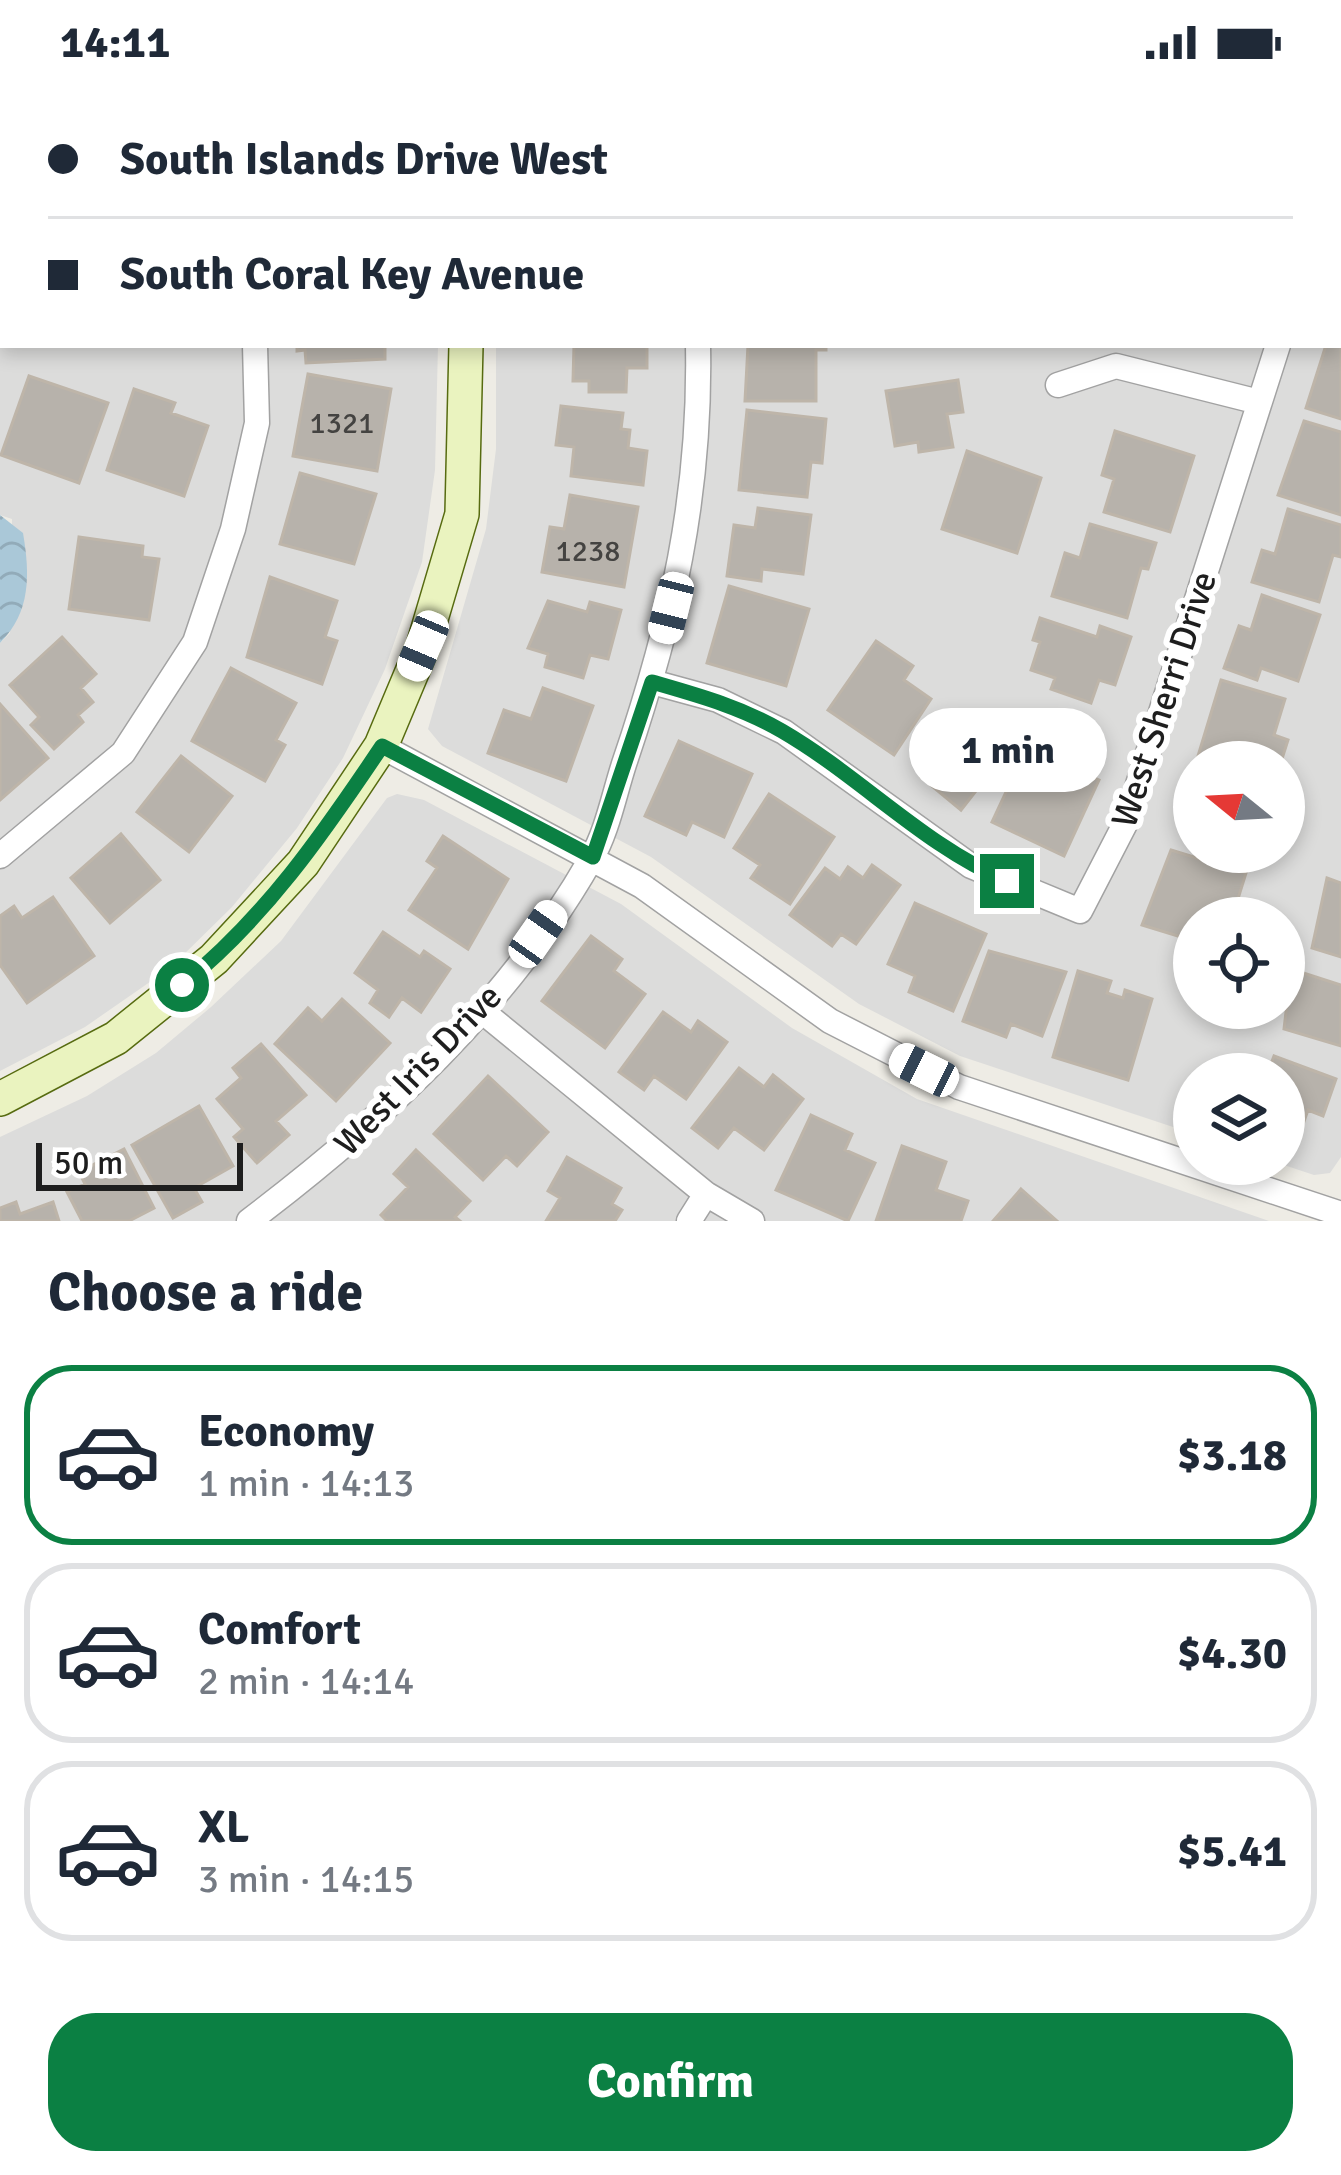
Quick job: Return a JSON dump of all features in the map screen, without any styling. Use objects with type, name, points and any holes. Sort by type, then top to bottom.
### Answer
[{"type":"street","points":[[0,856],[123,753],[195,642],[233,529],[257,423],[255,348]]},
{"type":"street","points":[[0,1099],[116,1038],[214,958],[304,863],[382,746],[423,646],[462,514],[466,348]]},
{"type":"street","name":"West Iris Drive","points":[[249,1221],[350,1144],[483,1012],[593,857],[652,682],[681,571],[700,436],[698,348]]},
{"type":"street","name":"West Sherri Drive","points":[[652,682],[718,700],[784,732],[971,866],[1080,911],[1126,822],[1277,348]]},
{"type":"street","points":[[1058,385],[1116,366],[1259,403]]},
{"type":"street","points":[[382,746],[593,857],[642,886],[830,1021],[959,1087],[1341,1214]]},
{"type":"street","points":[[483,1012],[706,1195],[752,1221]]},
{"type":"street","points":[[689,1221],[706,1195]]},
{"type":"shaded area","points":[[0,348],[438,348],[435,470],[422,562],[385,669],[343,758],[297,828],[232,907],[170,968],[85,1027],[0,1071],[0,643],[10,633],[12,519],[0,515]]},
{"type":"shaded area","points":[[496,348],[1341,348],[1341,1157],[1330,1173],[1305,1172],[1305,1053],[1173,1053],[1173,1127],[960,1056],[859,1004],[651,857],[442,746],[428,729],[486,529],[496,449]]},
{"type":"shaded area","points":[[397,794],[424,800],[621,904],[792,1028],[917,1099],[1269,1221],[0,1221],[0,1137],[87,1096],[156,1053],[211,1007],[281,941],[387,798]]},
{"type":"water","points":[[0,515],[23,533],[27,578],[18,618],[0,643]]},
{"type":"building","points":[[297,348],[385,348],[385,359],[306,363],[305,350]]},
{"type":"building","points":[[574,348],[647,348],[647,368],[627,368],[626,392],[589,392],[589,381],[573,381]]},
{"type":"building","points":[[748,348],[826,348],[816,350],[816,401],[745,401]]},
{"type":"building","points":[[1325,348],[1341,348],[1341,419],[1306,408]]},
{"type":"building","points":[[308,374],[391,389],[377,471],[293,456]]},
{"type":"building","points":[[29,376],[108,403],[79,483],[1,455]]},
{"type":"building","points":[[958,380],[963,412],[947,414],[953,447],[919,452],[918,442],[895,446],[886,391]]},
{"type":"building","points":[[134,389],[175,403],[171,413],[208,426],[184,496],[107,470]]},
{"type":"building","points":[[561,406],[623,413],[621,429],[630,430],[628,448],[647,451],[643,485],[571,476],[574,447],[556,445]]},
{"type":"building","points":[[747,410],[826,419],[822,463],[811,462],[807,497],[739,490]]},
{"type":"building","points":[[1304,421],[1341,432],[1341,515],[1278,495]]},
{"type":"building","points":[[1115,431],[1194,456],[1170,532],[1104,512],[1114,479],[1102,475]]},
{"type":"building","points":[[967,451],[1041,478],[1017,553],[942,529]]},
{"type":"building","points":[[300,473],[376,494],[354,564],[280,544]]},
{"type":"building","points":[[570,495],[638,507],[624,587],[542,572],[550,527],[564,529]]},
{"type":"building","points":[[758,508],[811,515],[803,574],[762,569],[761,581],[727,576],[734,525],[755,528]]},
{"type":"building","points":[[1288,509],[1341,525],[1341,557],[1333,555],[1319,602],[1252,582],[1262,550],[1275,554]]},
{"type":"building","points":[[1090,524],[1156,543],[1148,569],[1141,568],[1127,618],[1052,596],[1065,553],[1080,558]]},
{"type":"building","points":[[79,537],[143,546],[142,557],[159,559],[149,620],[69,609]]},
{"type":"building","points":[[270,577],[337,601],[325,637],[337,641],[322,684],[247,657]]},
{"type":"building","points":[[729,586],[809,609],[786,686],[707,663]]},
{"type":"building","points":[[1262,595],[1320,615],[1298,681],[1261,668],[1257,680],[1224,668],[1239,626],[1251,630]]},
{"type":"building","points":[[548,601],[587,612],[590,602],[621,610],[608,659],[590,655],[583,678],[545,667],[548,654],[528,648]]},
{"type":"building","points":[[1040,618],[1097,637],[1100,626],[1131,637],[1115,685],[1099,680],[1091,703],[1051,689],[1055,678],[1031,670],[1040,642],[1033,640]]},
{"type":"building","points":[[62,637],[96,674],[81,688],[93,702],[78,715],[83,722],[54,749],[31,725],[39,717],[10,685]]},
{"type":"building","points":[[876,641],[913,666],[904,680],[931,699],[894,755],[828,710]]},
{"type":"building","points":[[231,668],[296,703],[276,740],[285,745],[265,781],[192,741]]},
{"type":"building","points":[[1221,680],[1285,699],[1274,735],[1288,741],[1203,741]]},
{"type":"building","points":[[543,688],[593,706],[566,781],[488,753],[504,710],[531,719]]},
{"type":"building","points":[[0,704],[48,758],[0,800]]},
{"type":"building","points":[[955,711],[996,744],[968,779],[979,787],[961,810],[921,777],[932,763],[912,747],[937,716],[945,723]]},
{"type":"building","points":[[679,741],[752,774],[724,837],[692,822],[686,835],[645,816]]},
{"type":"building","points":[[181,756],[232,796],[189,852],[137,812]]},
{"type":"building","points":[[1021,760],[1049,773],[1054,760],[1099,780],[1064,856],[992,822]]},
{"type":"building","points":[[769,794],[834,837],[790,904],[751,878],[760,865],[734,848]]},
{"type":"building","points":[[121,834],[160,880],[110,923],[71,878]]},
{"type":"building","points":[[443,836],[508,879],[468,949],[409,910],[437,868],[427,861]]},
{"type":"building","points":[[1171,850],[1173,873],[1246,873],[1239,897],[1173,897],[1173,935],[1142,925]]},
{"type":"building","points":[[872,865],[900,885],[856,944],[841,934],[832,946],[790,915],[825,868],[840,879],[848,867],[863,878]]},
{"type":"building","points":[[1327,878],[1341,883],[1341,957],[1312,948]]},
{"type":"building","points":[[53,897],[94,956],[27,1003],[0,965],[0,916],[14,906],[22,918]]},
{"type":"building","points":[[915,903],[986,934],[953,1011],[909,992],[915,976],[888,964]]},
{"type":"building","points":[[383,932],[420,957],[424,951],[450,969],[421,1012],[402,998],[389,1017],[370,1003],[378,990],[355,973]]},
{"type":"building","points":[[591,936],[622,959],[614,971],[645,994],[605,1048],[542,1001]]},
{"type":"building","points":[[989,951],[1066,972],[1042,1036],[1011,1024],[1006,1037],[963,1021]]},
{"type":"building","points":[[1078,971],[1111,981],[1107,993],[1123,998],[1125,990],[1152,999],[1128,1080],[1053,1057]]},
{"type":"building","points":[[1305,973],[1341,985],[1341,1046],[1284,1029],[1305,1029]]},
{"type":"building","points":[[342,999],[390,1043],[336,1101],[275,1044],[308,1008],[322,1021]]},
{"type":"building","points":[[663,1012],[691,1032],[698,1021],[727,1042],[686,1099],[654,1076],[644,1090],[619,1072]]},
{"type":"building","points":[[261,1044],[306,1095],[276,1121],[289,1135],[257,1163],[234,1137],[243,1129],[217,1099],[241,1078],[233,1068]]},
{"type":"building","points":[[739,1068],[764,1087],[773,1075],[803,1099],[764,1150],[734,1128],[718,1148],[692,1128]]},
{"type":"building","points":[[1305,1068],[1336,1079],[1323,1116],[1308,1110],[1305,1118]]},
{"type":"building","points":[[488,1076],[548,1132],[517,1166],[506,1156],[483,1180],[434,1134]]},
{"type":"building","points":[[199,1106],[233,1166],[194,1188],[202,1202],[173,1218],[132,1145]]},
{"type":"building","points":[[811,1115],[852,1134],[845,1150],[875,1163],[848,1221],[776,1190]]},
{"type":"building","points":[[902,1146],[946,1162],[936,1190],[968,1201],[961,1221],[876,1221]]},
{"type":"building","points":[[124,1149],[154,1208],[129,1221],[82,1221],[67,1192],[85,1184],[79,1172]]},
{"type":"building","points":[[416,1150],[470,1201],[455,1217],[460,1221],[387,1221],[381,1215],[408,1187],[394,1174]]},
{"type":"building","points":[[567,1157],[621,1188],[612,1204],[622,1210],[615,1221],[546,1221],[560,1198],[548,1191]]},
{"type":"building","points":[[1021,1189],[1057,1221],[993,1221]]},
{"type":"building","points":[[16,1202],[20,1214],[53,1202],[59,1221],[0,1221],[0,1208]]},
{"type":"route","points":[[182,985],[304,863],[382,746],[593,857],[652,682],[718,700],[784,732],[971,866],[1007,881]]}]
